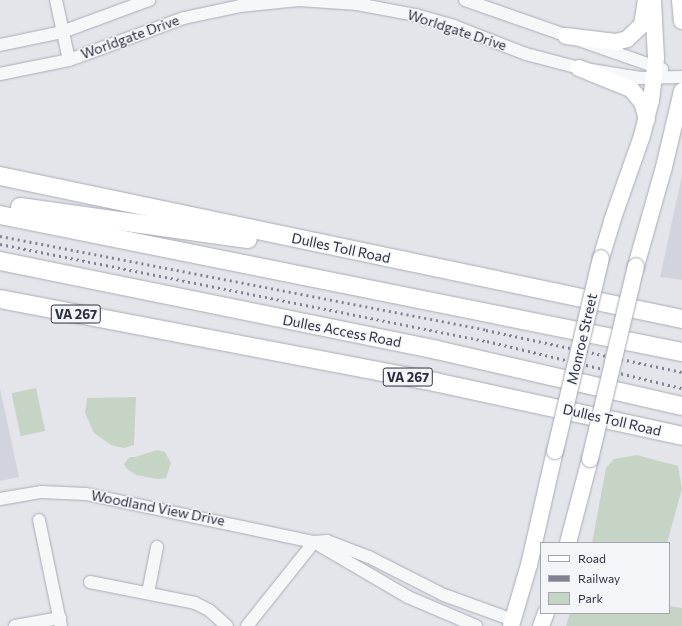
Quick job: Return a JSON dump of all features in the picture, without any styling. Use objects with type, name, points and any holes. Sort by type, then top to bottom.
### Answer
[{"type":"highway","name":"Dulles Toll Road","points":[[0,176],[682,319]]},
{"type":"highway","points":[[0,204],[201,234],[343,248]]},
{"type":"highway","points":[[0,215],[682,352]]},
{"type":"highway","name":"Dulles Access Road","points":[[0,261],[477,358],[682,406]]},
{"type":"highway","name":"Dulles Toll Road","points":[[0,299],[442,384],[682,436]]},
{"type":"highway","points":[[663,432],[682,440]]},
{"type":"main road","points":[[566,36],[609,42],[627,40],[642,25],[646,0]]},
{"type":"main road","name":"Monroe Street","points":[[512,623],[529,565],[602,258],[612,221],[647,119],[655,72],[653,0]]},
{"type":"main road","points":[[680,0],[682,21]]},
{"type":"main road","points":[[579,68],[631,89],[642,102],[647,119]]},
{"type":"main road","points":[[568,542],[636,266],[666,161],[682,91]]},
{"type":"main road","points":[[541,626],[546,614]]},
{"type":"street","points":[[56,0],[69,60]]},
{"type":"street","name":"Worldgate Drive","points":[[0,45],[62,32],[149,0]]},
{"type":"street","name":"Worldgate Drive","points":[[0,74],[69,60],[167,23],[221,9],[299,0],[357,2],[435,20],[526,54],[579,68],[640,78],[655,72]]},
{"type":"street","name":"Worldgate Drive","points":[[465,0],[566,36],[655,72],[682,76]]},
{"type":"street","name":"Woodland View Drive","points":[[0,500],[41,492],[86,494],[314,542],[327,541],[355,551],[438,592],[512,623]]},
{"type":"street","points":[[15,626],[60,622],[39,520]]},
{"type":"street","points":[[247,626],[314,542]]},
{"type":"street","name":"Woodland View Drive","points":[[314,542],[401,594],[476,626]]},
{"type":"street","points":[[148,593],[157,547]]},
{"type":"street","points":[[90,582],[148,593],[203,606],[227,626]]},
{"type":"shaded area","points":[[682,175],[682,280],[660,277]]},
{"type":"shaded area","points":[[0,388],[19,477],[0,481]]},
{"type":"green space","points":[[36,388],[45,431],[21,436],[12,393]]},
{"type":"green space","points":[[136,397],[134,445],[124,448],[111,445],[94,433],[85,413],[87,398]]},
{"type":"green space","points":[[157,450],[165,452],[171,463],[166,478],[158,479],[136,475],[126,468],[124,464],[130,457],[135,457]]},
{"type":"green space","points":[[637,455],[678,466],[682,489],[667,542],[592,542],[606,468],[614,459]]},
{"type":"green space","points":[[670,606],[682,608],[682,626],[566,626],[570,614],[670,614]]},
{"type":"railway","points":[[0,236],[486,330],[682,372]]},
{"type":"railway","points":[[0,244],[487,341],[682,388]]}]
